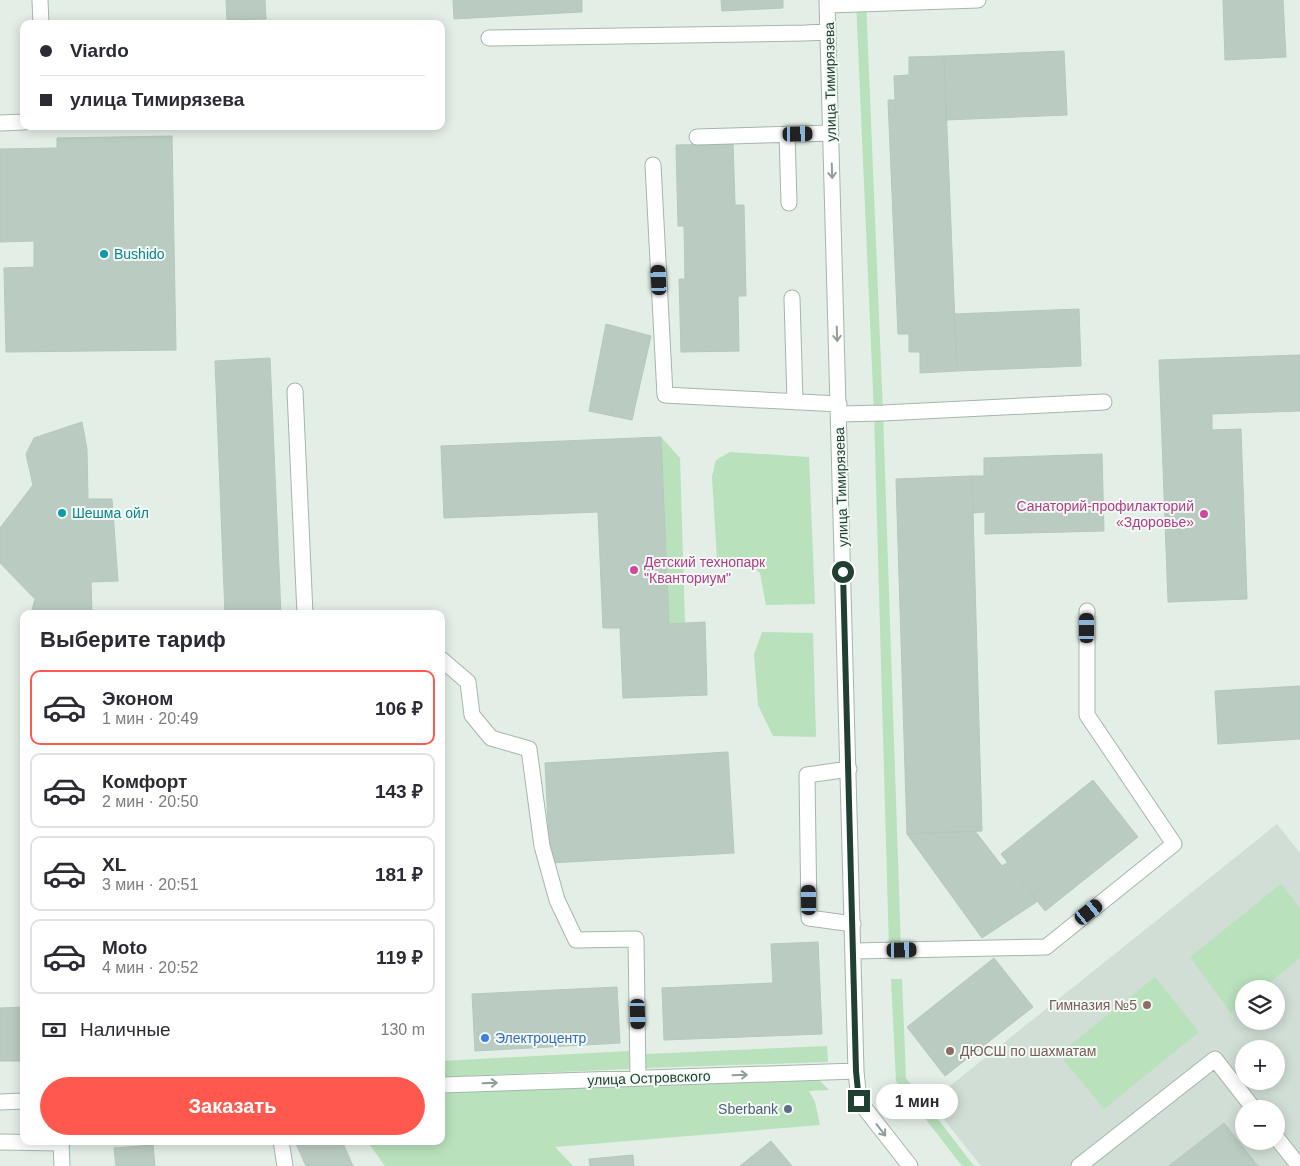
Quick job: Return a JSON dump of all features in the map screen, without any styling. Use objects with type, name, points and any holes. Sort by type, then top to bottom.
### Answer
[{"type":"street","points":[[40,0],[41,20]]},
{"type":"street","points":[[828,3],[978,0]]},
{"type":"street","name":"улица Тимирязева","points":[[828,3],[856,1071],[859,1101],[905,1164]]},
{"type":"street","points":[[489,38],[828,32]]},
{"type":"street","points":[[0,123],[20,122]]},
{"type":"street","points":[[697,136],[831,133]]},
{"type":"street","points":[[787,134],[789,203]]},
{"type":"street","points":[[653,165],[665,394],[796,402],[839,409],[883,413],[1104,402]]},
{"type":"street","points":[[792,298],[796,402]]},
{"type":"street","points":[[296,391],[305,610]]},
{"type":"street","points":[[854,951],[1046,947],[1174,844],[1087,715],[1087,611]]},
{"type":"street","points":[[445,662],[468,682],[472,715],[491,738],[529,749],[542,846],[557,900],[576,940],[636,939],[638,1078]]},
{"type":"street","points":[[849,770],[807,775],[809,918],[853,924]]},
{"type":"street","points":[[1089,1163],[1215,1059],[1247,1100]]},
{"type":"street","name":"улица Островского","points":[[445,1085],[856,1071]]},
{"type":"street","points":[[0,1102],[20,1102]]},
{"type":"street","points":[[0,1142],[20,1142]]},
{"type":"street","points":[[62,1145],[62,1166]]},
{"type":"street","points":[[282,1145],[285,1166]]},
{"type":"street","points":[[1285,1148],[1299,1166]]},
{"type":"shaded area","name":"Гимназия №5","points":[[1277,824],[1300,853],[1300,1166],[981,1166],[930,1102]]},
{"type":"green space","points":[[856,0],[866,0],[883,413],[901,950],[889,950],[874,413]]},
{"type":"green space","points":[[661,437],[680,458],[685,623],[669,624]]},
{"type":"green space","points":[[730,452],[809,457],[815,604],[766,605],[760,573],[747,561],[717,560],[712,477],[716,460]]},
{"type":"green space","points":[[762,632],[813,633],[816,737],[773,736],[758,705],[754,654]]},
{"type":"green space","points":[[1281,884],[1300,908],[1300,958],[1273,980],[1235,980],[1235,1010],[1231,1013],[1190,957]]},
{"type":"green space","points":[[1155,977],[1199,1032],[1104,1109],[1059,1054]]},
{"type":"green space","points":[[891,979],[902,979],[906,1078],[974,1166],[962,1166],[896,1081]]},
{"type":"green space","points":[[827,1046],[828,1062],[646,1068],[646,1054]]},
{"type":"green space","points":[[629,1051],[629,1069],[445,1077],[445,1061]]},
{"type":"green space","points":[[818,1079],[829,1090],[809,1091],[815,1102],[820,1125],[555,1147],[573,1166],[385,1166],[370,1145],[445,1145],[445,1088]]},
{"type":"building","points":[[226,0],[265,0],[266,19],[227,20]]},
{"type":"building","points":[[453,0],[582,0],[582,12],[454,19]]},
{"type":"building","points":[[721,0],[783,0],[783,8],[722,11]]},
{"type":"building","points":[[1223,0],[1283,0],[1286,57],[1225,60]]},
{"type":"building","points":[[1064,51],[1067,115],[946,120],[944,56]]},
{"type":"building","points":[[944,56],[957,371],[920,373],[920,352],[909,352],[909,334],[898,334],[888,100],[895,100],[894,76],[909,75],[909,57]]},
{"type":"building","name":"Bushido","points":[[172,136],[176,350],[6,352],[4,268],[34,267],[34,241],[0,242],[0,149],[57,148],[57,138]]},
{"type":"building","points":[[733,144],[735,205],[744,205],[746,296],[738,296],[739,351],[681,352],[679,279],[685,279],[684,226],[678,226],[676,145]]},
{"type":"building","points":[[1079,309],[1081,366],[957,371],[954,314]]},
{"type":"building","points":[[606,324],[651,336],[632,420],[589,411]]},
{"type":"building","name":"Санаторий-профилакторий «Здоровье»","points":[[1300,355],[1300,411],[1212,414],[1212,430],[1241,429],[1247,599],[1168,602],[1159,360]]},
{"type":"building","points":[[270,358],[281,610],[225,610],[215,361]]},
{"type":"building","name":"Шешма ойл","points":[[82,422],[87,449],[88,499],[112,499],[118,581],[91,582],[92,610],[32,610],[35,599],[0,563],[0,528],[33,485],[26,454],[34,438]]},
{"type":"building","name":"Детский технопарк \"Кванториум\"","points":[[661,437],[669,624],[705,622],[707,695],[623,698],[620,628],[603,628],[598,512],[444,518],[441,446]]},
{"type":"building","points":[[1102,454],[1104,531],[985,534],[985,512],[973,513],[972,476],[984,476],[984,458]]},
{"type":"building","points":[[972,476],[982,831],[907,834],[896,479]]},
{"type":"building","points":[[1300,686],[1300,739],[1218,744],[1215,691]]},
{"type":"building","points":[[728,752],[734,853],[550,863],[545,763]]},
{"type":"building","points":[[1093,780],[1138,837],[1045,911],[1001,854]]},
{"type":"building","points":[[975,831],[1002,866],[1007,863],[1038,901],[982,938],[907,834]]},
{"type":"building","points":[[818,942],[822,1034],[664,1040],[662,988],[773,983],[771,944]]},
{"type":"building","points":[[994,958],[1033,1007],[945,1076],[907,1027]]},
{"type":"building","points":[[617,987],[620,1043],[475,1051],[472,994]]},
{"type":"building","points":[[20,1007],[20,1061],[0,1061],[0,1008]]},
{"type":"building","points":[[1224,1123],[1235,1137],[1235,1150],[1245,1150],[1258,1166],[1169,1166]]},
{"type":"building","points":[[771,1141],[792,1166],[740,1166]]},
{"type":"building","points":[[153,1145],[155,1166],[116,1166],[114,1148]]},
{"type":"building","points":[[296,1145],[344,1145],[353,1166],[306,1166]]},
{"type":"building","points":[[633,1155],[634,1166],[590,1166],[589,1159]]},
{"type":"place","name":"Bushido","points":[[104,254]]},
{"type":"place","name":"Шешма ойл","points":[[62,513]]},
{"type":"place","name":"Санаторий-профилакторий «Здоровье»","points":[[1204,514]]},
{"type":"place","name":"Детский технопарк \"Кванториум\"","points":[[634,570]]},
{"type":"place","name":"Гимназия №5","points":[[1147,1005]]},
{"type":"place","name":"Электроцентр","points":[[485,1038]]},
{"type":"place","name":"ДЮСШ по шахматам","points":[[950,1051]]},
{"type":"place","name":"Sberbank","points":[[788,1109]]},
{"type":"route","points":[[843,572],[856,1071],[859,1101]]}]
